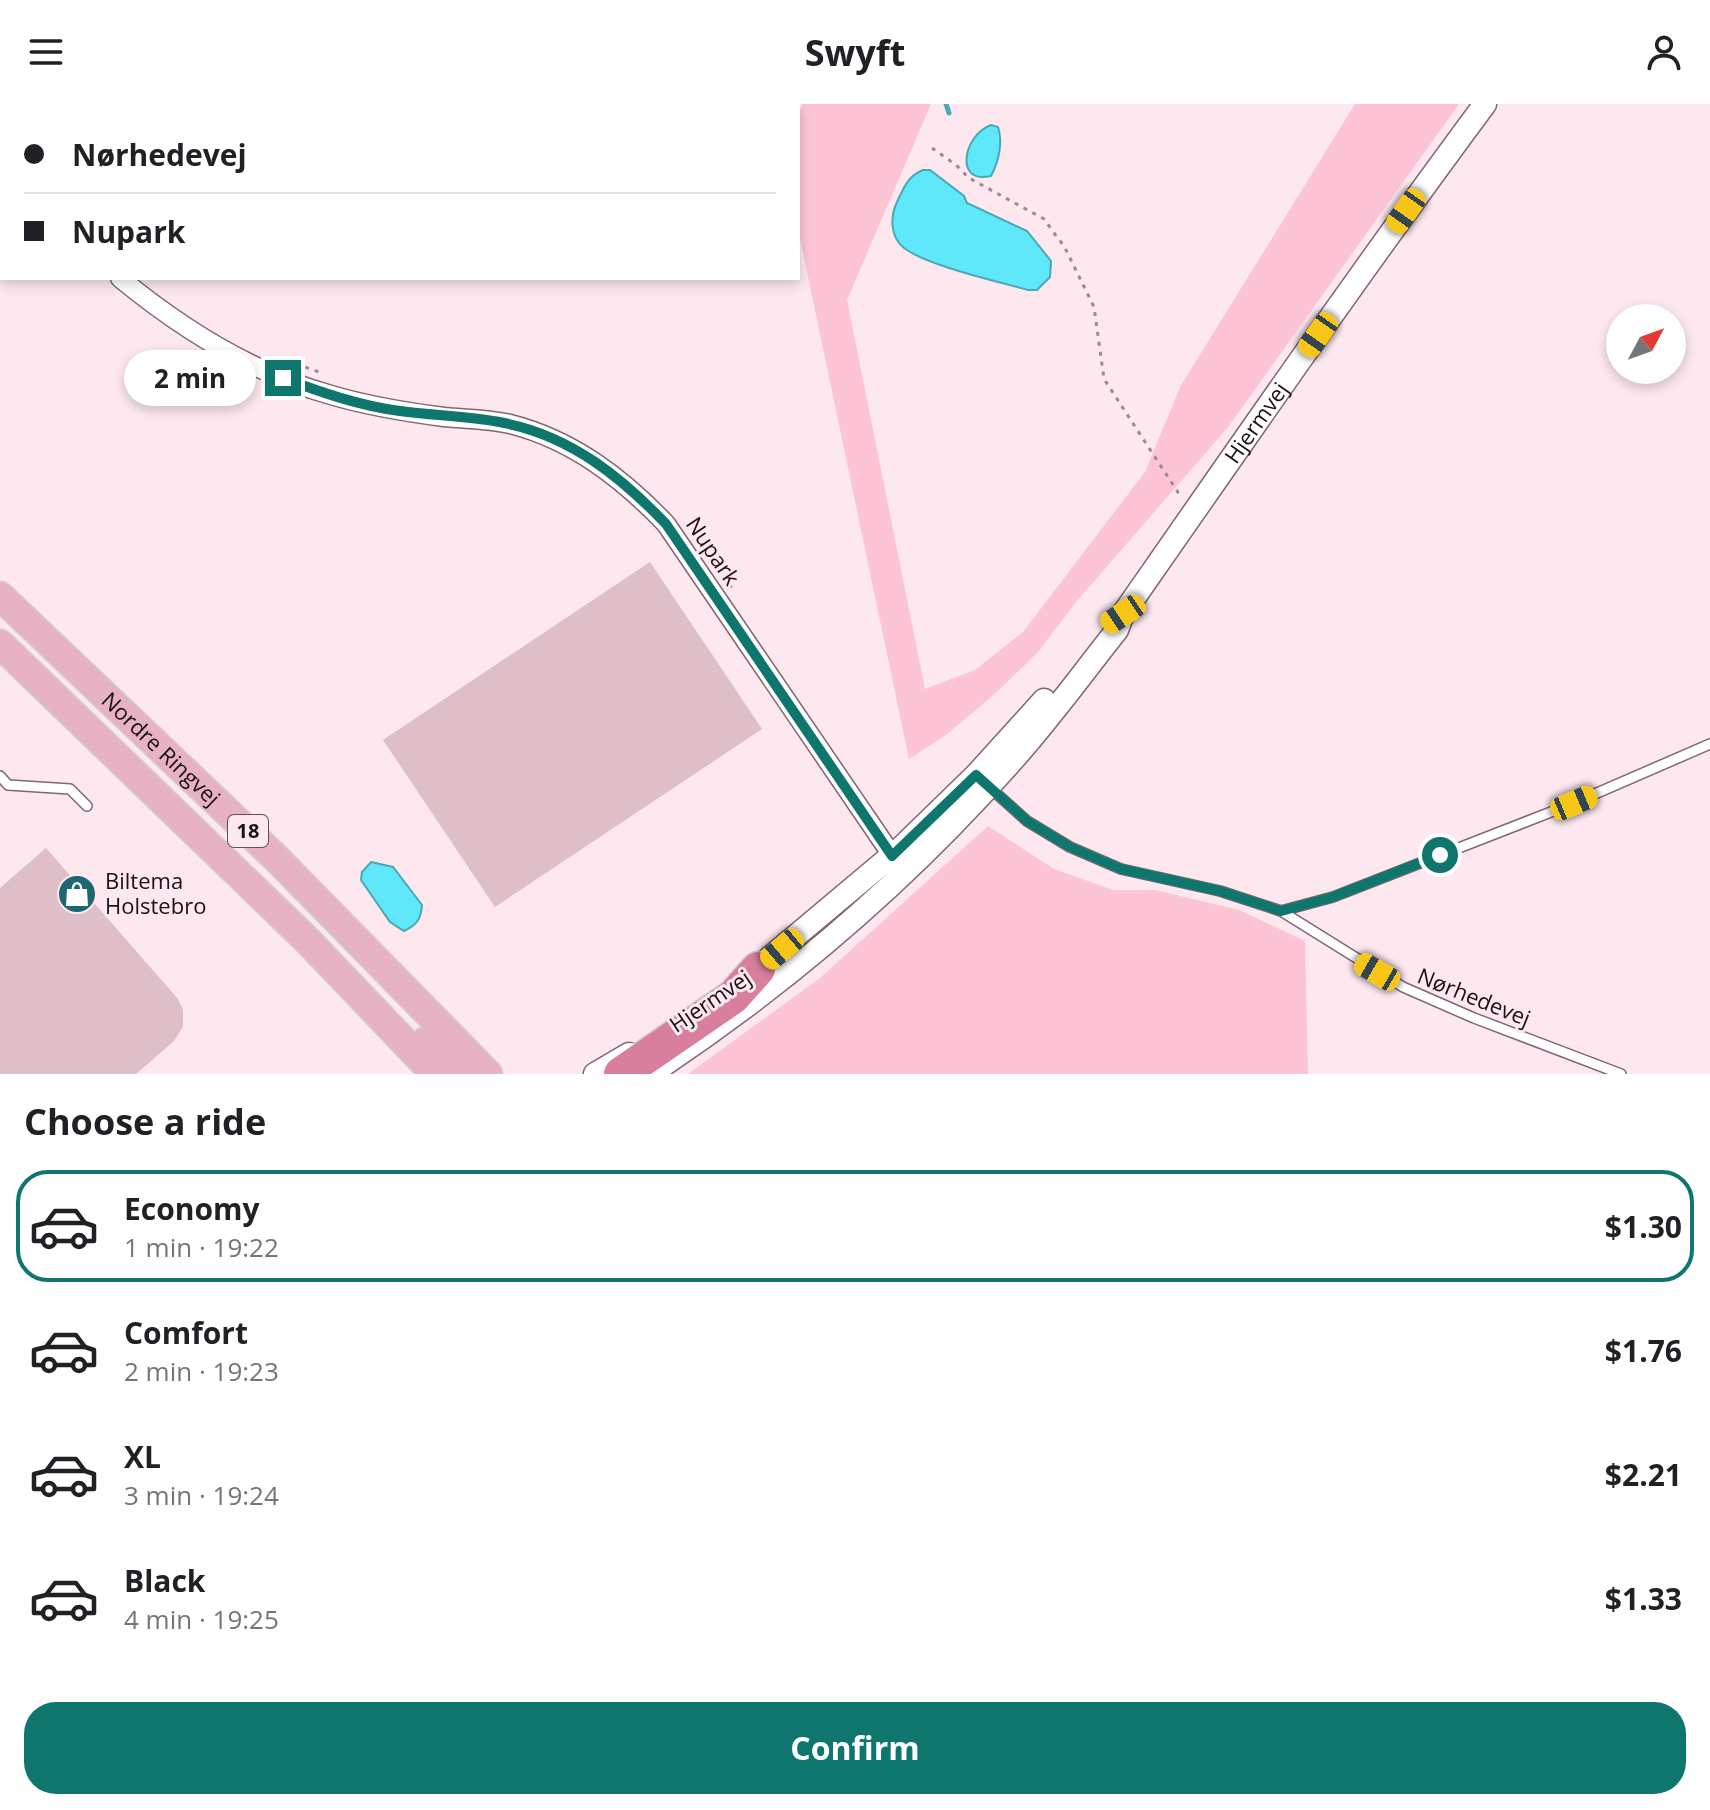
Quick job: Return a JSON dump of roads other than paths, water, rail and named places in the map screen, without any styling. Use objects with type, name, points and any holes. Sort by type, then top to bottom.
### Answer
[{"type":"highway","points":[[621,1074],[733,997],[758,969]]},
{"type":"main road","name":"Nordre Ringvej","points":[[0,596],[277,859],[488,1074]]},
{"type":"main road","name":"Nordre Ringvej","points":[[0,644],[307,940],[435,1074]]},
{"type":"main road","points":[[307,940],[364,980],[459,1074]]},
{"type":"street","name":"Hjermvej","points":[[650,1074],[803,964],[1078,679],[1117,630],[1123,614],[1196,508],[1485,104]]},
{"type":"street","name":"Nupark","points":[[122,280],[194,334],[260,370],[329,395],[395,411],[507,423],[567,445],[635,491],[666,524],[898,864]]},
{"type":"street","name":"Hjermvej","points":[[595,1074],[692,1016],[898,864]]},
{"type":"lane","points":[[1281,911],[1333,897],[1546,814],[1710,744]]},
{"type":"lane","points":[[0,776],[8,785],[70,789],[87,806]]},
{"type":"lane","name":"Nørhedevej","points":[[982,781],[1027,821],[1070,847],[1121,869],[1220,891],[1281,911],[1403,987],[1474,1018],[1621,1074]]},
{"type":"water","points":[[991,125],[998,127],[998,158],[991,176],[979,177],[971,173],[967,166],[969,148],[981,130]]},
{"type":"water","points":[[923,170],[930,170],[964,196],[967,203],[1027,231],[1051,261],[1050,277],[1037,290],[1028,290],[946,267],[904,248],[894,233],[893,214],[907,183]]},
{"type":"water","points":[[371,862],[393,867],[422,905],[418,921],[408,929],[404,931],[390,922],[361,880],[362,872]]},
{"type":"waterway","points":[[946,104],[949,113]]},
{"type":"place","name":"Biltema Holstebro","points":[[77,894]]}]
